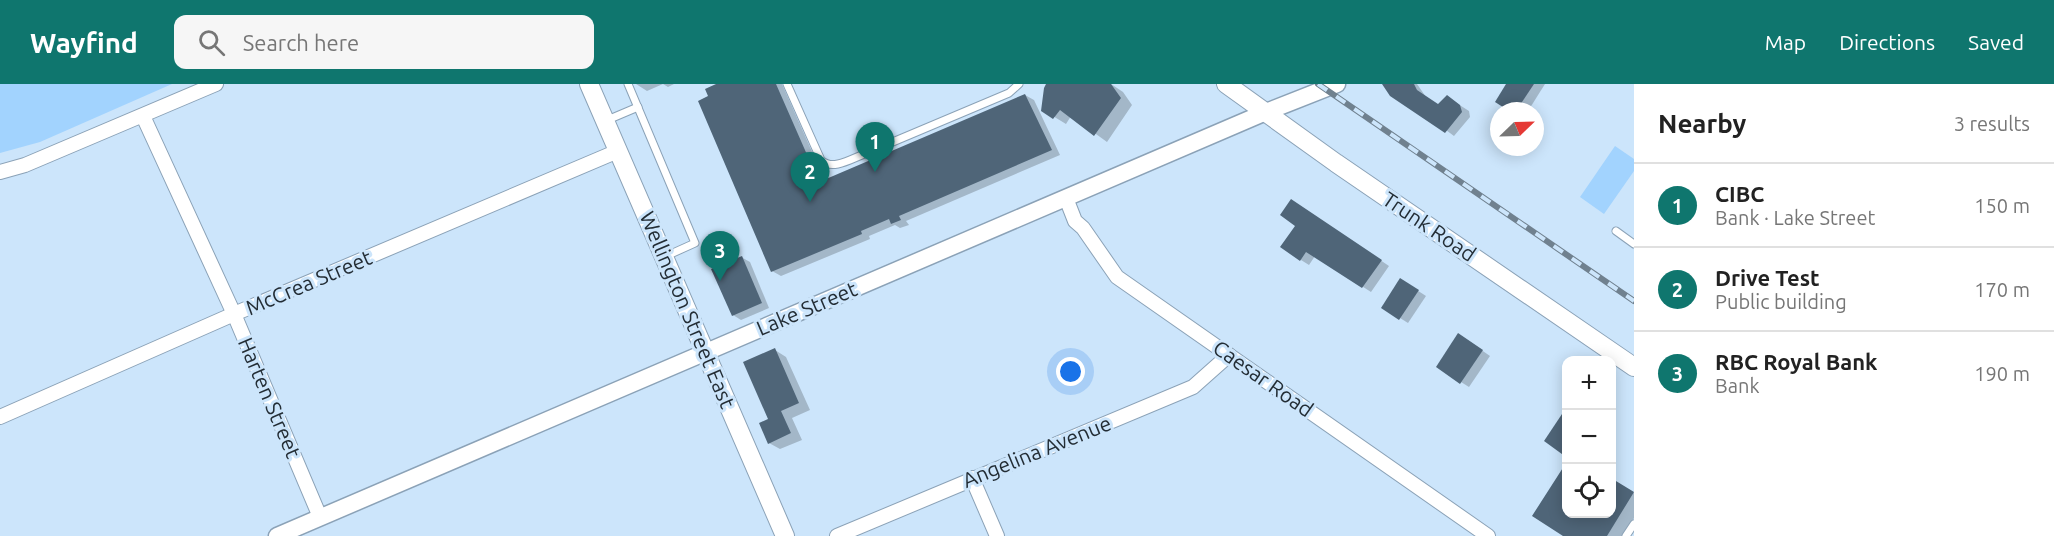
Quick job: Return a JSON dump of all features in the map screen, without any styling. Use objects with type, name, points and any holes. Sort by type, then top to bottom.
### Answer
[{"type":"main road","name":"Wellington Street East","points":[[589,84],[785,536]]},
{"type":"main road","name":"Trunk Road","points":[[1226,84],[1336,163],[1634,367]]},
{"type":"street","points":[[0,172],[25,165],[216,84]]},
{"type":"street","name":"Lake Street","points":[[277,536],[1266,112],[1337,84]]},
{"type":"street","name":"Harten Street","points":[[143,116],[234,314],[320,518]]},
{"type":"street","name":"McCrea Street","points":[[0,417],[234,314],[618,151]]},
{"type":"street","name":"Caesar Road","points":[[1066,198],[1075,221],[1083,228],[1117,277],[1488,536]]},
{"type":"street","name":"Angelina Avenue","points":[[837,536],[1193,387],[1229,355]]},
{"type":"street","points":[[972,478],[997,536]]},
{"type":"lane","points":[[628,84],[695,243],[664,256]]},
{"type":"lane","points":[[788,84],[821,160],[831,165],[850,160],[1009,93],[1019,84]]},
{"type":"lane","points":[[605,121],[638,107]]},
{"type":"lane","points":[[1616,231],[1634,244]]},
{"type":"lane","points":[[1626,536],[1634,524]]},
{"type":"shaded area","points":[[0,84],[172,84],[40,142],[0,153]]},
{"type":"shaded area","points":[[1615,146],[1634,159],[1634,171],[1604,214],[1580,197]]},
{"type":"building","points":[[716,84],[776,84],[819,182],[1025,94],[1052,150],[899,216],[901,220],[891,224],[889,219],[861,231],[862,234],[771,272],[698,101],[708,96],[705,89]]},
{"type":"building","points":[[1046,84],[1111,84],[1121,98],[1094,136],[1060,110],[1053,119],[1041,111]]},
{"type":"building","points":[[1382,84],[1414,84],[1417,90],[1438,104],[1447,95],[1460,105],[1462,112],[1445,133],[1390,96]]},
{"type":"building","points":[[1506,84],[1534,84],[1522,102],[1495,102]]},
{"type":"building","points":[[1291,199],[1382,260],[1362,288],[1306,252],[1300,261],[1280,247],[1295,226],[1280,215]]},
{"type":"building","points":[[742,256],[762,303],[732,316],[711,269]]},
{"type":"building","points":[[1400,278],[1419,290],[1399,320],[1381,308]]},
{"type":"building","points":[[1458,333],[1483,350],[1460,384],[1436,367]]},
{"type":"building","points":[[775,348],[799,403],[781,411],[791,433],[768,444],[759,423],[768,419],[743,362]]},
{"type":"building","points":[[1562,414],[1562,454],[1544,441]]},
{"type":"building","points":[[1562,469],[1562,518],[1616,518],[1616,481],[1634,492],[1607,536],[1563,536],[1532,516]]},
{"type":"railway","points":[[1318,84],[1634,301]]},
{"type":"place","name":"CIBC","points":[[875,172]]},
{"type":"place","name":"Drive Test","points":[[810,202]]},
{"type":"place","name":"RBC Royal Bank","points":[[720,281]]}]
